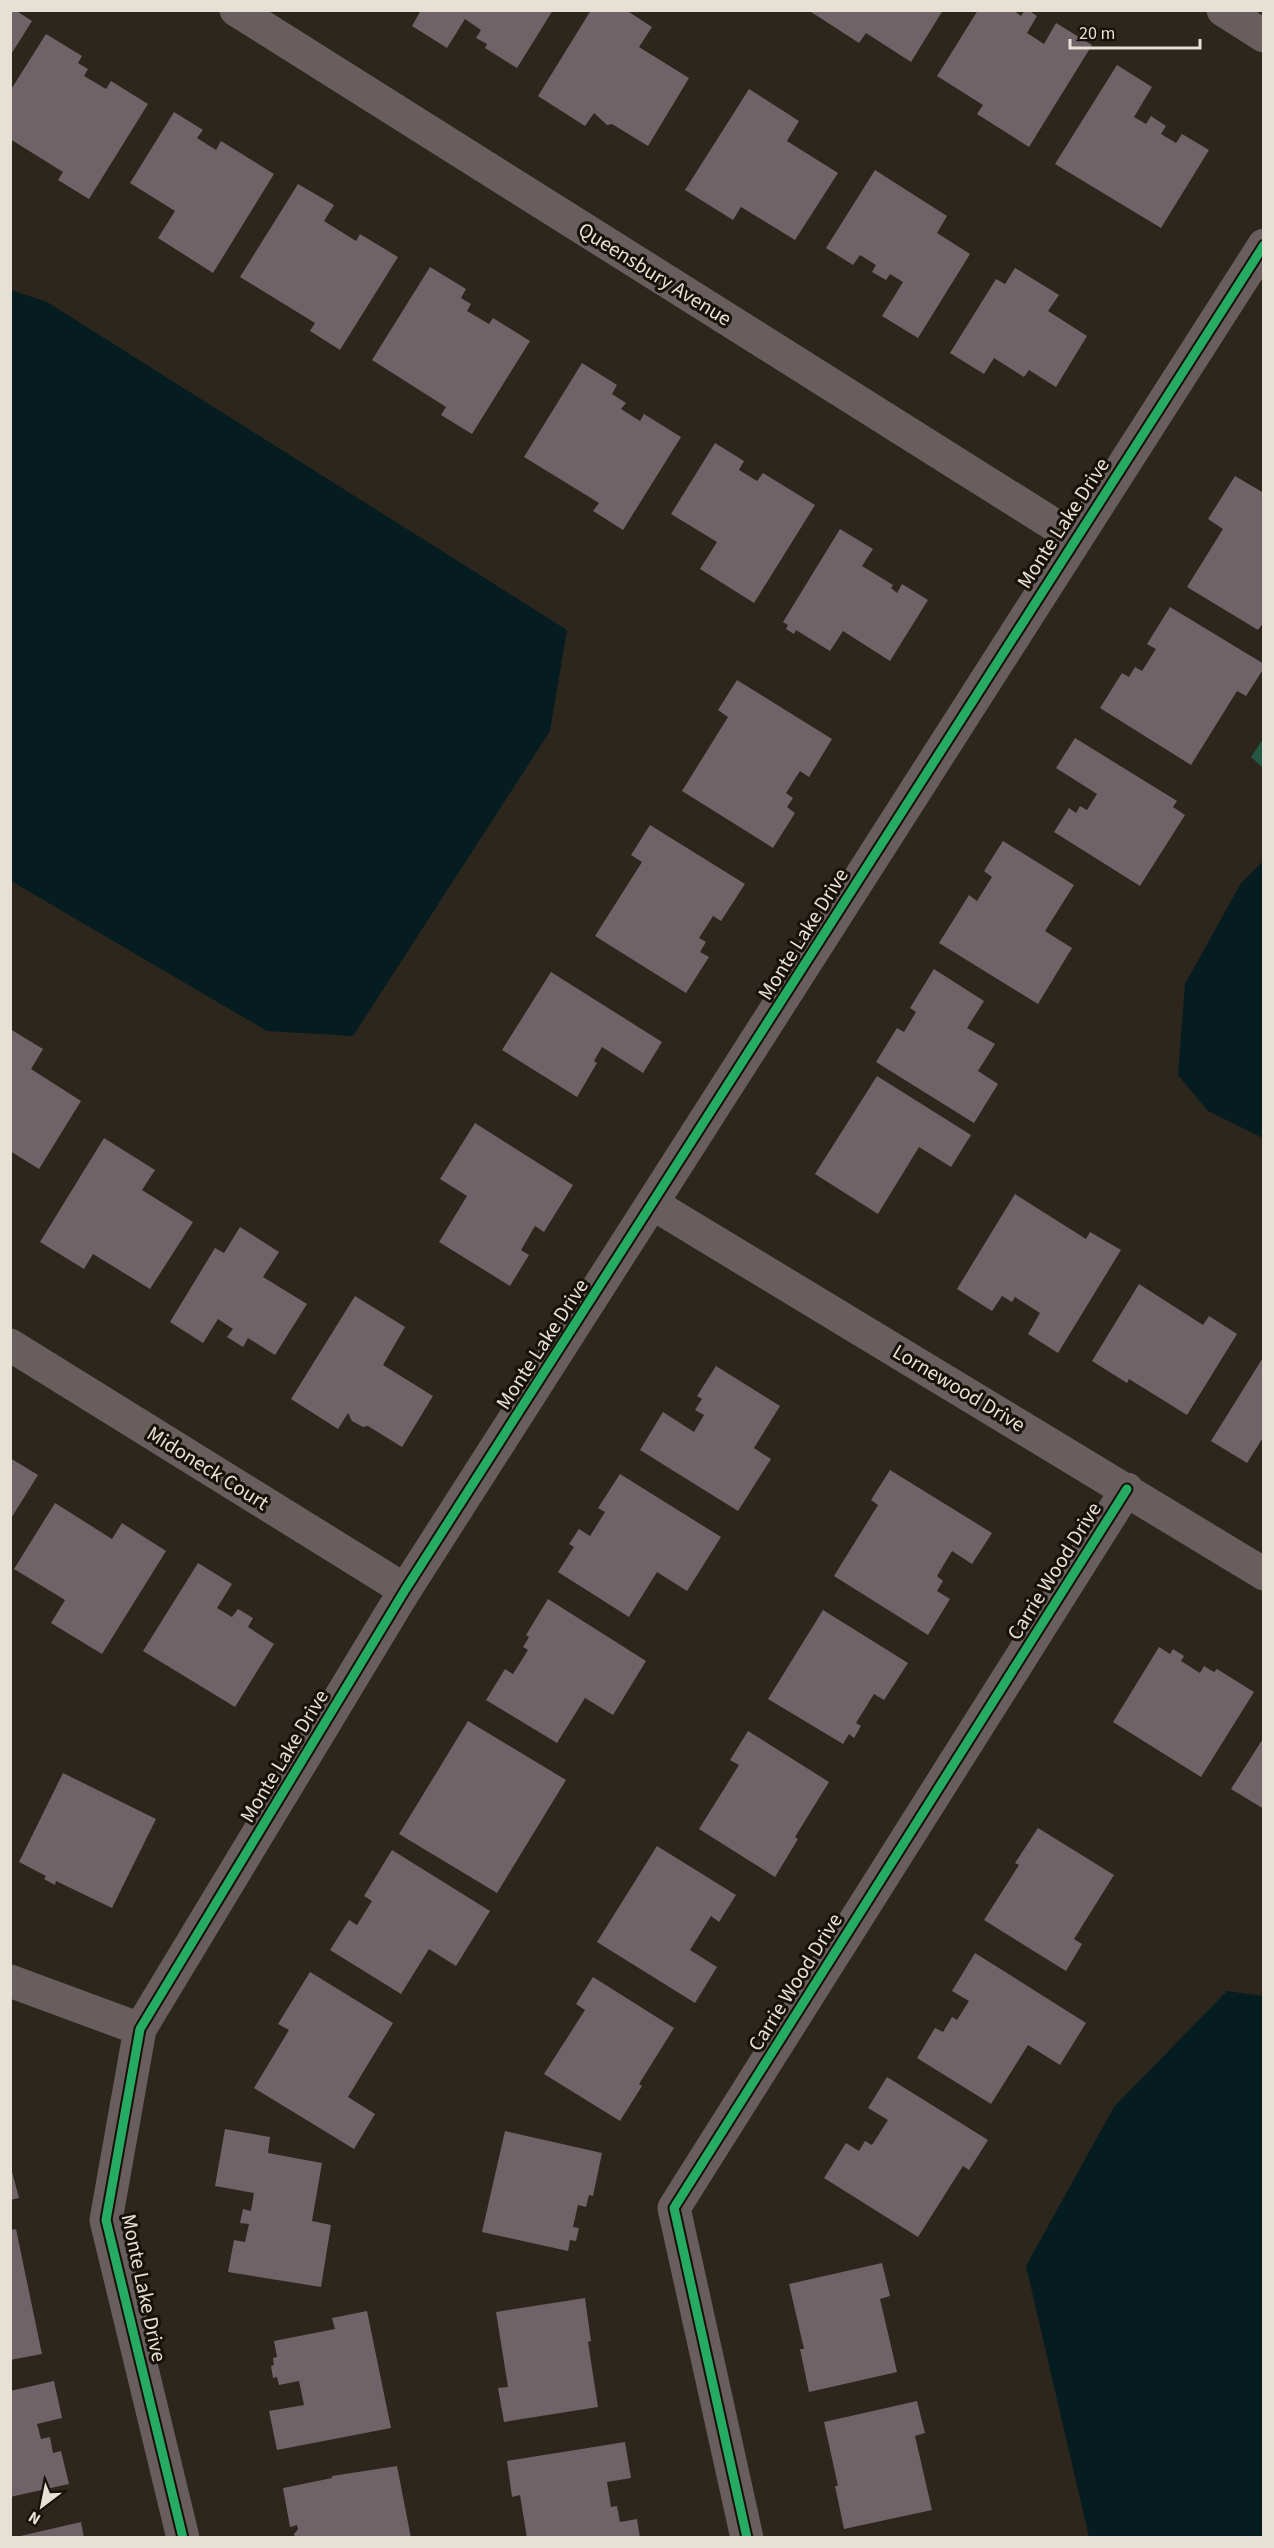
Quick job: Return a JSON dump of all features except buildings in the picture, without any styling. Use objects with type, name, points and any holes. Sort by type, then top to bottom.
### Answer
[{"type":"street","name":"Queensbury Avenue","points":[[236,10],[1075,538]]},
{"type":"street","points":[[1223,10],[1263,36]]},
{"type":"street","name":"Monte Lake Drive","points":[[183,2538],[106,2220],[140,2029],[405,1590],[1263,245]]},
{"type":"street","name":"Lornewood Drive","points":[[653,1204],[1263,1574]]},
{"type":"street","name":"Midoneck Court","points":[[10,1345],[405,1590]]},
{"type":"street","name":"Carrie Wood Drive","points":[[747,2538],[674,2208],[1127,1490]]},
{"type":"street","points":[[10,1981],[140,2029]]},
{"type":"green space","points":[[1263,739],[1263,768],[1251,757]]},
{"type":"water","points":[[11,290],[47,302],[567,630],[550,731],[353,1036],[267,1031],[11,881]]},
{"type":"water","points":[[1263,861],[1263,1138],[1208,1111],[1178,1075],[1185,984],[1241,883]]},
{"type":"water","points":[[1227,1991],[1263,1996],[1263,2537],[1089,2537],[1026,2266],[1114,2107]]},
{"type":"cycle path","points":[[183,2538],[106,2220],[140,2029],[405,1590],[1264,245]]},
{"type":"cycle path","points":[[747,2538],[674,2208],[1127,1489]]}]
